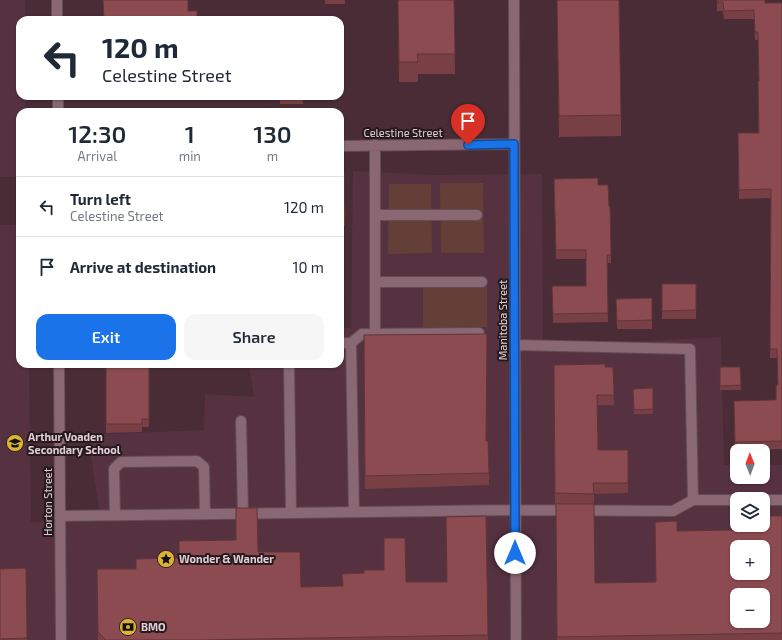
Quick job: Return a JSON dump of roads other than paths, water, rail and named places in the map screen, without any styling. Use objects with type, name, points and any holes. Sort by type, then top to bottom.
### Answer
[{"type":"street","points":[[57,0],[57,16]]},
{"type":"street","name":"Manitoba Street","points":[[514,0],[516,640]]},
{"type":"street","name":"Celestine Street","points":[[344,146],[514,144]]},
{"type":"street","points":[[375,145],[375,333]]},
{"type":"street","points":[[375,215],[478,215]]},
{"type":"street","points":[[375,282],[482,282]]},
{"type":"street","points":[[344,343],[351,343],[362,334],[375,333],[479,333]]},
{"type":"street","points":[[351,343],[354,512]]},
{"type":"street","points":[[515,345],[690,349],[693,500]]},
{"type":"street","name":"Horton Street","points":[[59,368],[61,640]]},
{"type":"street","points":[[289,368],[291,513]]},
{"type":"street","points":[[241,421],[242,513]]},
{"type":"street","points":[[114,515],[114,468],[121,462],[197,461],[204,467],[205,514]]},
{"type":"street","points":[[60,516],[515,510],[673,510],[693,500],[730,500]]},
{"type":"street","points":[[770,500],[782,500]]},
{"type":"place","name":"Arthur Voaden Secondary School","points":[[15,443]]},
{"type":"place","name":"Wonder & Wander","points":[[166,559]]},
{"type":"place","name":"BMO","points":[[128,627]]}]
